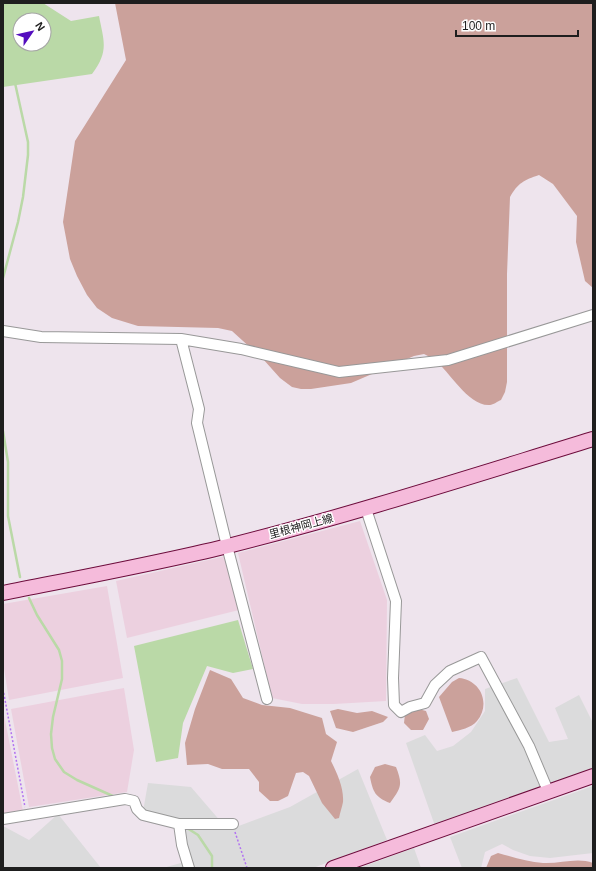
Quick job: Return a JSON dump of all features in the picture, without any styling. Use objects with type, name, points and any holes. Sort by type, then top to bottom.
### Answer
[{"type":"main road","name":"里根神岡上線","points":[[3,593],[227,546],[366,509],[593,439]]},
{"type":"main road","points":[[333,868],[593,776]]},
{"type":"street","points":[[3,331],[40,337],[182,339],[241,349],[339,372],[448,360],[593,315]]},
{"type":"street","points":[[182,339],[199,409],[197,423],[267,699]]},
{"type":"street","points":[[366,509],[396,601],[393,678],[394,705],[402,712],[410,707],[425,703],[435,685],[450,671],[481,657],[529,746],[548,791]]},
{"type":"street","points":[[3,818],[125,799],[134,801],[137,809],[143,815],[179,824],[233,824]]},
{"type":"street","points":[[179,824],[182,845],[189,868]]},
{"type":"path","points":[[3,689],[26,814]]},
{"type":"path","points":[[233,824],[247,868]]},
{"type":"shaded area","points":[[3,3],[43,3],[71,21],[99,16],[104,46],[101,59],[92,74],[3,87]]},
{"type":"shaded area","points":[[115,3],[593,3],[593,288],[585,281],[576,242],[577,216],[553,184],[539,175],[522,183],[516,188],[510,197],[507,274],[507,382],[505,392],[501,400],[491,405],[482,404],[467,395],[441,365],[424,354],[414,356],[351,383],[301,389],[292,387],[280,378],[263,359],[232,331],[218,328],[138,326],[112,318],[97,308],[87,295],[77,276],[70,259],[63,222],[75,141],[126,60]]},
{"type":"shaded area","points":[[360,521],[387,600],[386,701],[302,704],[272,698],[238,553]]},
{"type":"shaded area","points":[[226,556],[239,610],[127,638],[116,581]]},
{"type":"shaded area","points":[[107,586],[123,678],[9,700],[3,662],[3,604]]},
{"type":"shaded area","points":[[238,620],[253,669],[233,673],[207,666],[183,723],[178,758],[156,762],[134,646]]},
{"type":"shaded area","points":[[210,670],[231,679],[243,698],[262,705],[290,708],[322,718],[326,734],[337,742],[331,761],[338,776],[343,797],[339,818],[335,819],[322,803],[309,776],[303,772],[296,773],[288,796],[278,801],[270,801],[259,791],[259,782],[249,769],[222,769],[208,764],[187,765],[185,743],[195,709]]},
{"type":"shaded area","points":[[459,678],[473,683],[478,688],[482,694],[483,707],[481,714],[475,723],[452,732],[439,697],[452,682]]},
{"type":"shaded area","points":[[517,678],[549,742],[568,739],[555,708],[579,695],[593,723],[593,771],[435,826],[406,743],[425,735],[437,751],[453,746],[471,732],[485,711],[485,689]]},
{"type":"shaded area","points":[[124,688],[134,750],[127,792],[29,807],[11,709]]},
{"type":"shaded area","points":[[411,707],[426,711],[429,719],[423,730],[411,730],[404,723],[405,714]]},
{"type":"shaded area","points":[[338,709],[357,713],[372,711],[388,717],[383,722],[353,732],[336,728],[330,711]]},
{"type":"shaded area","points":[[3,710],[23,811],[3,814]]},
{"type":"shaded area","points":[[385,764],[396,767],[400,778],[399,790],[390,803],[378,796],[372,787],[370,777],[375,767]]},
{"type":"shaded area","points":[[358,769],[387,840],[313,868],[163,868],[188,861],[181,829],[142,817],[148,783],[191,787],[228,830],[290,807]]},
{"type":"shaded area","points":[[593,786],[593,853],[550,858],[530,856],[502,844],[485,852],[481,868],[462,868],[450,837]]},
{"type":"shaded area","points":[[58,814],[101,868],[3,868],[3,827],[29,840]]},
{"type":"shaded area","points":[[414,848],[421,868],[359,868]]},
{"type":"shaded area","points":[[498,853],[543,863],[587,861],[593,863],[593,868],[486,868],[491,856]]},
{"type":"waterway","points":[[3,278],[18,222],[23,197],[28,155],[28,142],[15,83]]},
{"type":"waterway","points":[[3,431],[8,462],[8,516],[20,577]]},
{"type":"waterway","points":[[29,598],[37,615],[59,650],[62,661],[62,679],[53,717],[51,734],[52,748],[55,759],[64,772],[77,780],[115,797]]},
{"type":"waterway","points":[[187,828],[198,835],[212,856],[212,868]]}]
